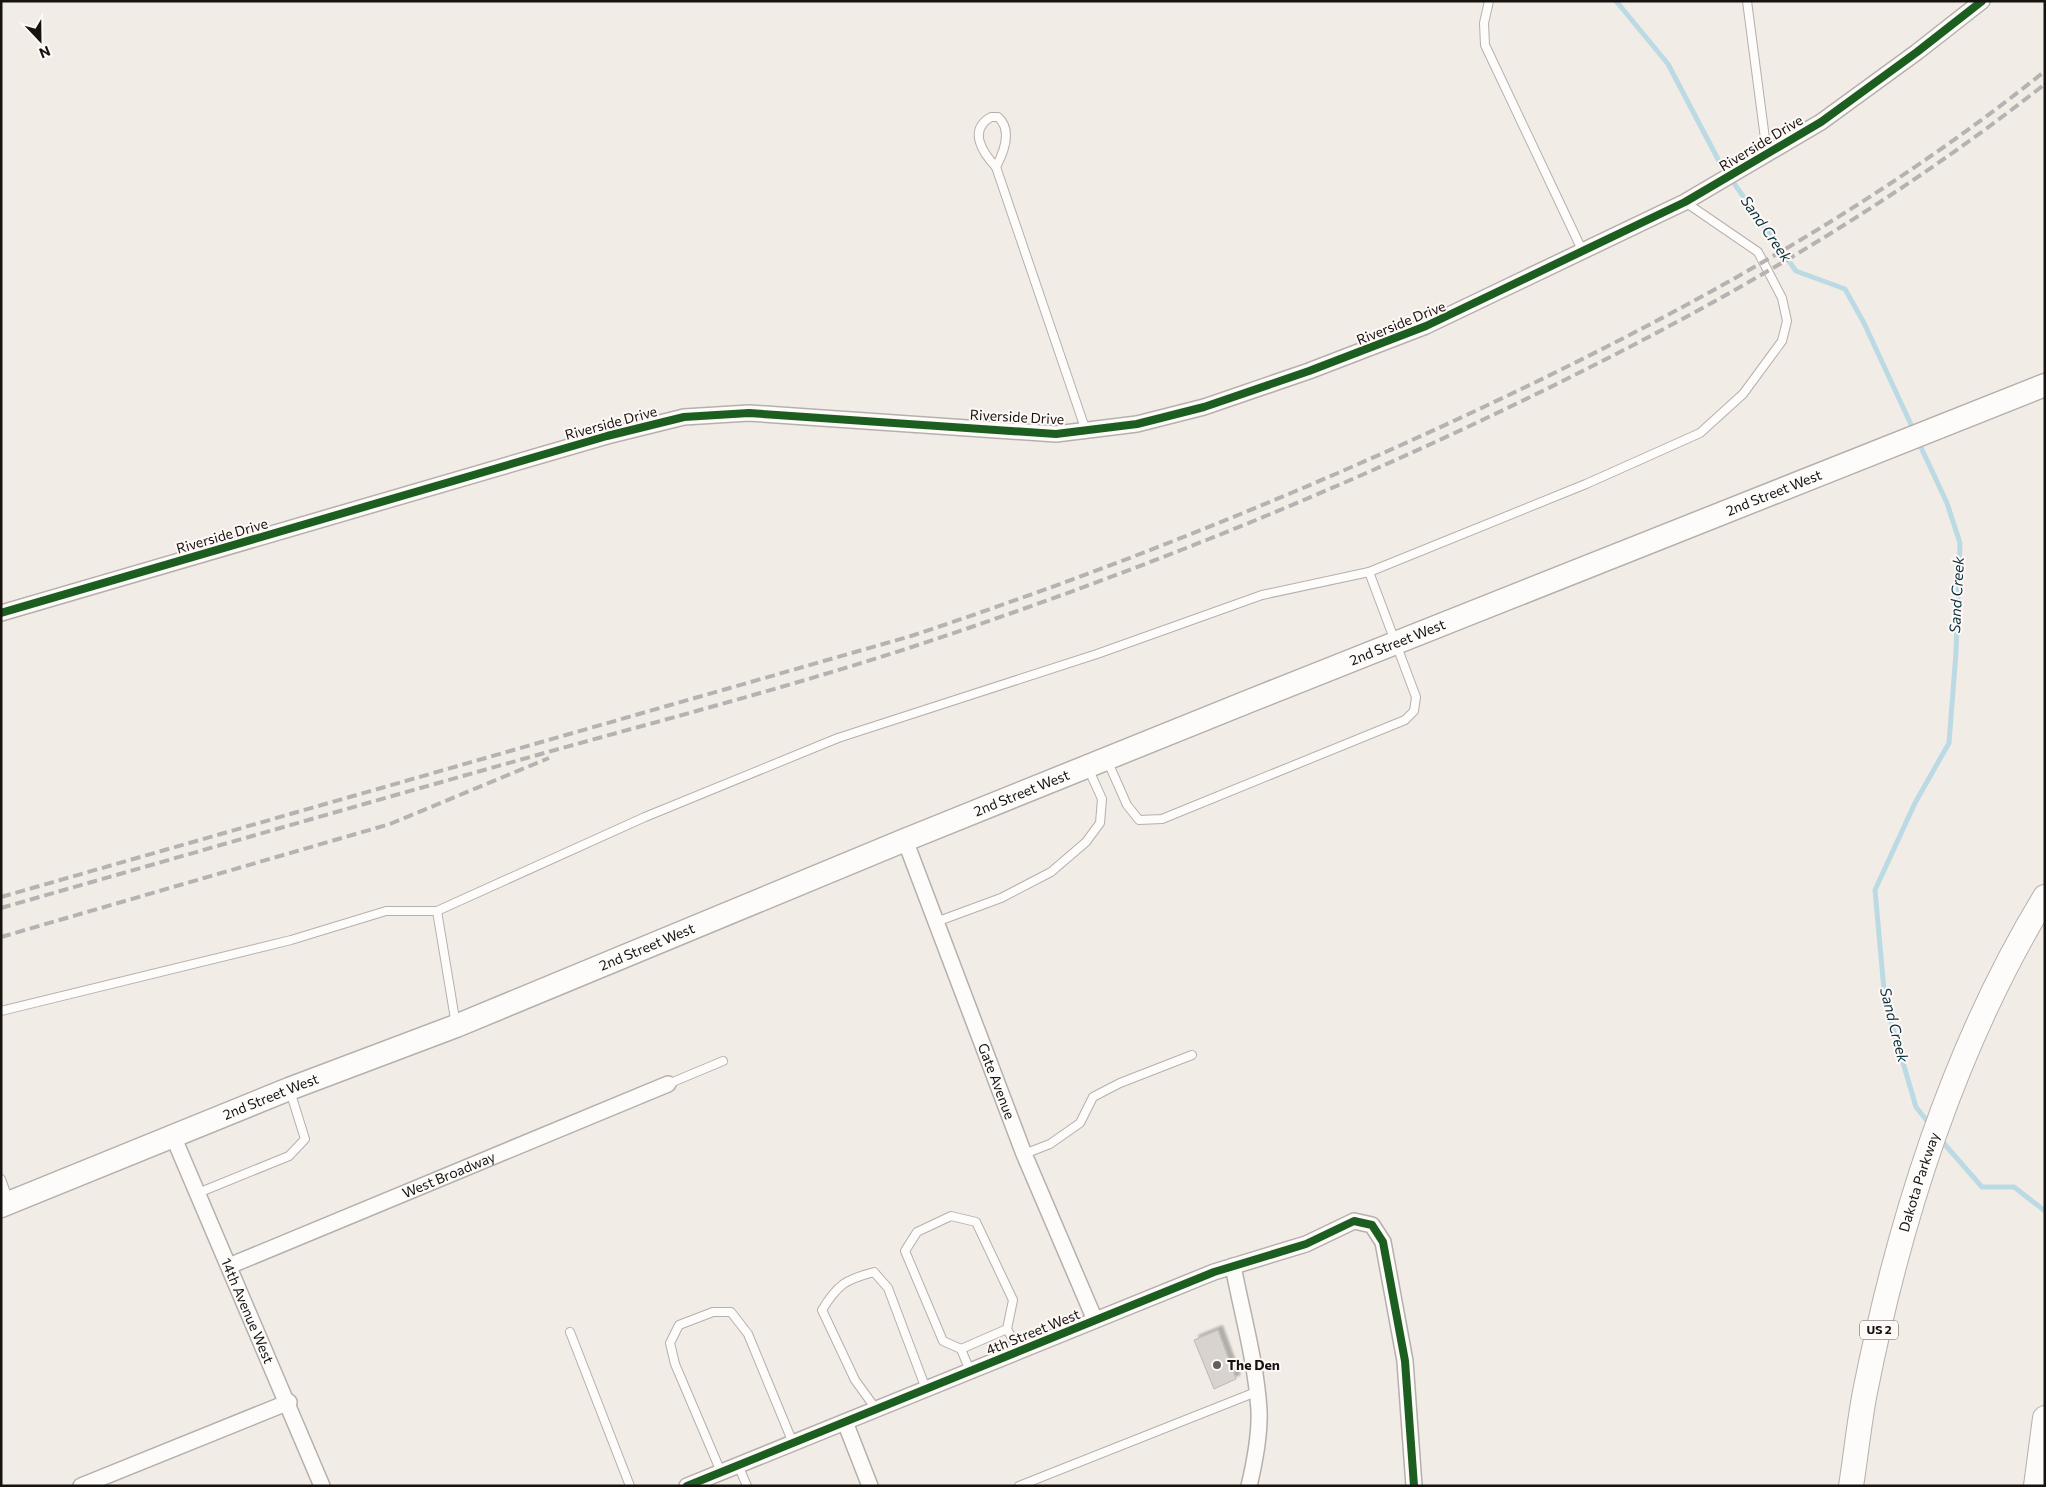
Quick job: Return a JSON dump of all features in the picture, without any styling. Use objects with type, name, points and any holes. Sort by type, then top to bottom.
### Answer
[{"type":"highway","name":"Dakota Parkway","points":[[1851,1486],[1867,1384],[1895,1257],[1920,1177],[1955,1084],[2013,950],[2045,897]]},
{"type":"highway","points":[[2036,1486],[2045,1418]]},
{"type":"main road","name":"2nd Street West","points":[[5,1204],[289,1089],[456,1026],[1097,762],[2045,385]]},
{"type":"street","name":"Riverside Drive","points":[[1,613],[607,436],[684,417],[749,413],[1056,434],[1137,424],[1178,414],[1309,371],[1451,316],[1685,202],[1821,122],[1982,1]]},
{"type":"street","name":"Gate Avenue","points":[[905,840],[1024,1154],[1095,1320]]},
{"type":"street","name":"West Broadway","points":[[229,1266],[668,1084]]},
{"type":"street","name":"14th Avenue West","points":[[173,1136],[288,1402],[322,1486]]},
{"type":"street","name":"4th Street West","points":[[687,1486],[1214,1272],[1306,1244],[1354,1221],[1372,1225],[1383,1242],[1405,1361],[1414,1486]]},
{"type":"street","points":[[1233,1266],[1259,1410],[1258,1446],[1249,1486]]},
{"type":"street","points":[[81,1486],[288,1402]]},
{"type":"street","points":[[845,1422],[870,1486]]},
{"type":"lane","points":[[1488,1],[1484,23],[1485,46],[1583,252]]},
{"type":"lane","points":[[1748,1],[1767,154]]},
{"type":"lane","points":[[996,167],[1001,158],[1007,136],[1006,127],[998,117],[983,122],[979,136],[983,154],[996,167],[1086,431]]},
{"type":"lane","points":[[1,1011],[291,940],[386,912],[437,911],[645,816],[838,738],[1096,654],[1262,595],[1369,572],[1586,484],[1700,434],[1743,394],[1782,341],[1787,321],[1782,298],[1758,252],[1685,202]]},
{"type":"lane","points":[[1097,762],[1139,820],[1162,820],[1405,720],[1414,711],[1416,697],[1397,642],[1369,572]]},
{"type":"lane","points":[[936,922],[1001,898],[1050,872],[1086,842],[1100,823],[1102,799],[1097,762]]},
{"type":"lane","points":[[437,911],[456,1026]]},
{"type":"lane","points":[[1024,1154],[1050,1144],[1080,1123],[1093,1098],[1120,1083],[1192,1055]]},
{"type":"lane","points":[[668,1084],[723,1061]]},
{"type":"lane","points":[[198,1193],[289,1156],[305,1139],[289,1089]]},
{"type":"lane","points":[[1,1179],[5,1204]]},
{"type":"lane","points":[[970,1371],[961,1349],[943,1341],[905,1251],[917,1232],[952,1216],[976,1222],[1013,1300],[1007,1329],[1020,1351]]},
{"type":"lane","points":[[876,1409],[855,1380],[822,1310],[834,1290],[856,1277],[874,1272],[888,1288],[926,1388]]},
{"type":"lane","points":[[721,1472],[675,1364],[670,1343],[679,1325],[713,1312],[731,1312],[748,1334],[793,1443]]},
{"type":"lane","points":[[961,1349],[1007,1329]]},
{"type":"lane","points":[[570,1332],[630,1486]]},
{"type":"lane","points":[[1019,1486],[1256,1392]]},
{"type":"lane","points":[[738,1465],[747,1486]]},
{"type":"building","name":"The Den","points":[[1218,1330],[1236,1379],[1214,1389],[1194,1340]]},
{"type":"waterway","name":"Sand Creek","points":[[1616,1],[1668,64],[1721,165],[1796,271],[1845,289],[1864,323],[1914,431]]},
{"type":"waterway","name":"Sand Creek","points":[[1918,441],[1947,503],[1960,543],[1956,652],[1949,743],[1915,803],[1875,890],[1885,1001],[1916,1107],[1931,1126]]},
{"type":"waterway","name":"Sand Creek","points":[[1940,1139],[1982,1187],[2014,1187],[2045,1211]]},
{"type":"railway","points":[[1,897],[911,636],[1153,549],[1311,485],[1467,415],[1675,311],[1740,276],[1866,200],[1987,116],[2045,71]]},
{"type":"railway","points":[[1,908],[822,675],[990,621],[1221,534],[1373,470],[1522,401],[1591,367],[1726,295],[1857,217],[1983,131],[2045,84]]},
{"type":"railway","points":[[1,937],[390,824],[549,758]]},
{"type":"cycle path","points":[[1,613],[607,436],[684,417],[749,413],[1056,434],[1137,424],[1204,407],[1309,371],[1426,326],[1685,202],[1821,122],[1917,52],[1982,1]]},
{"type":"cycle path","points":[[687,1486],[1214,1272],[1306,1244],[1354,1221],[1372,1225],[1383,1242],[1405,1361],[1414,1486]]},
{"type":"place","name":"The Den","points":[[1217,1365]]}]
